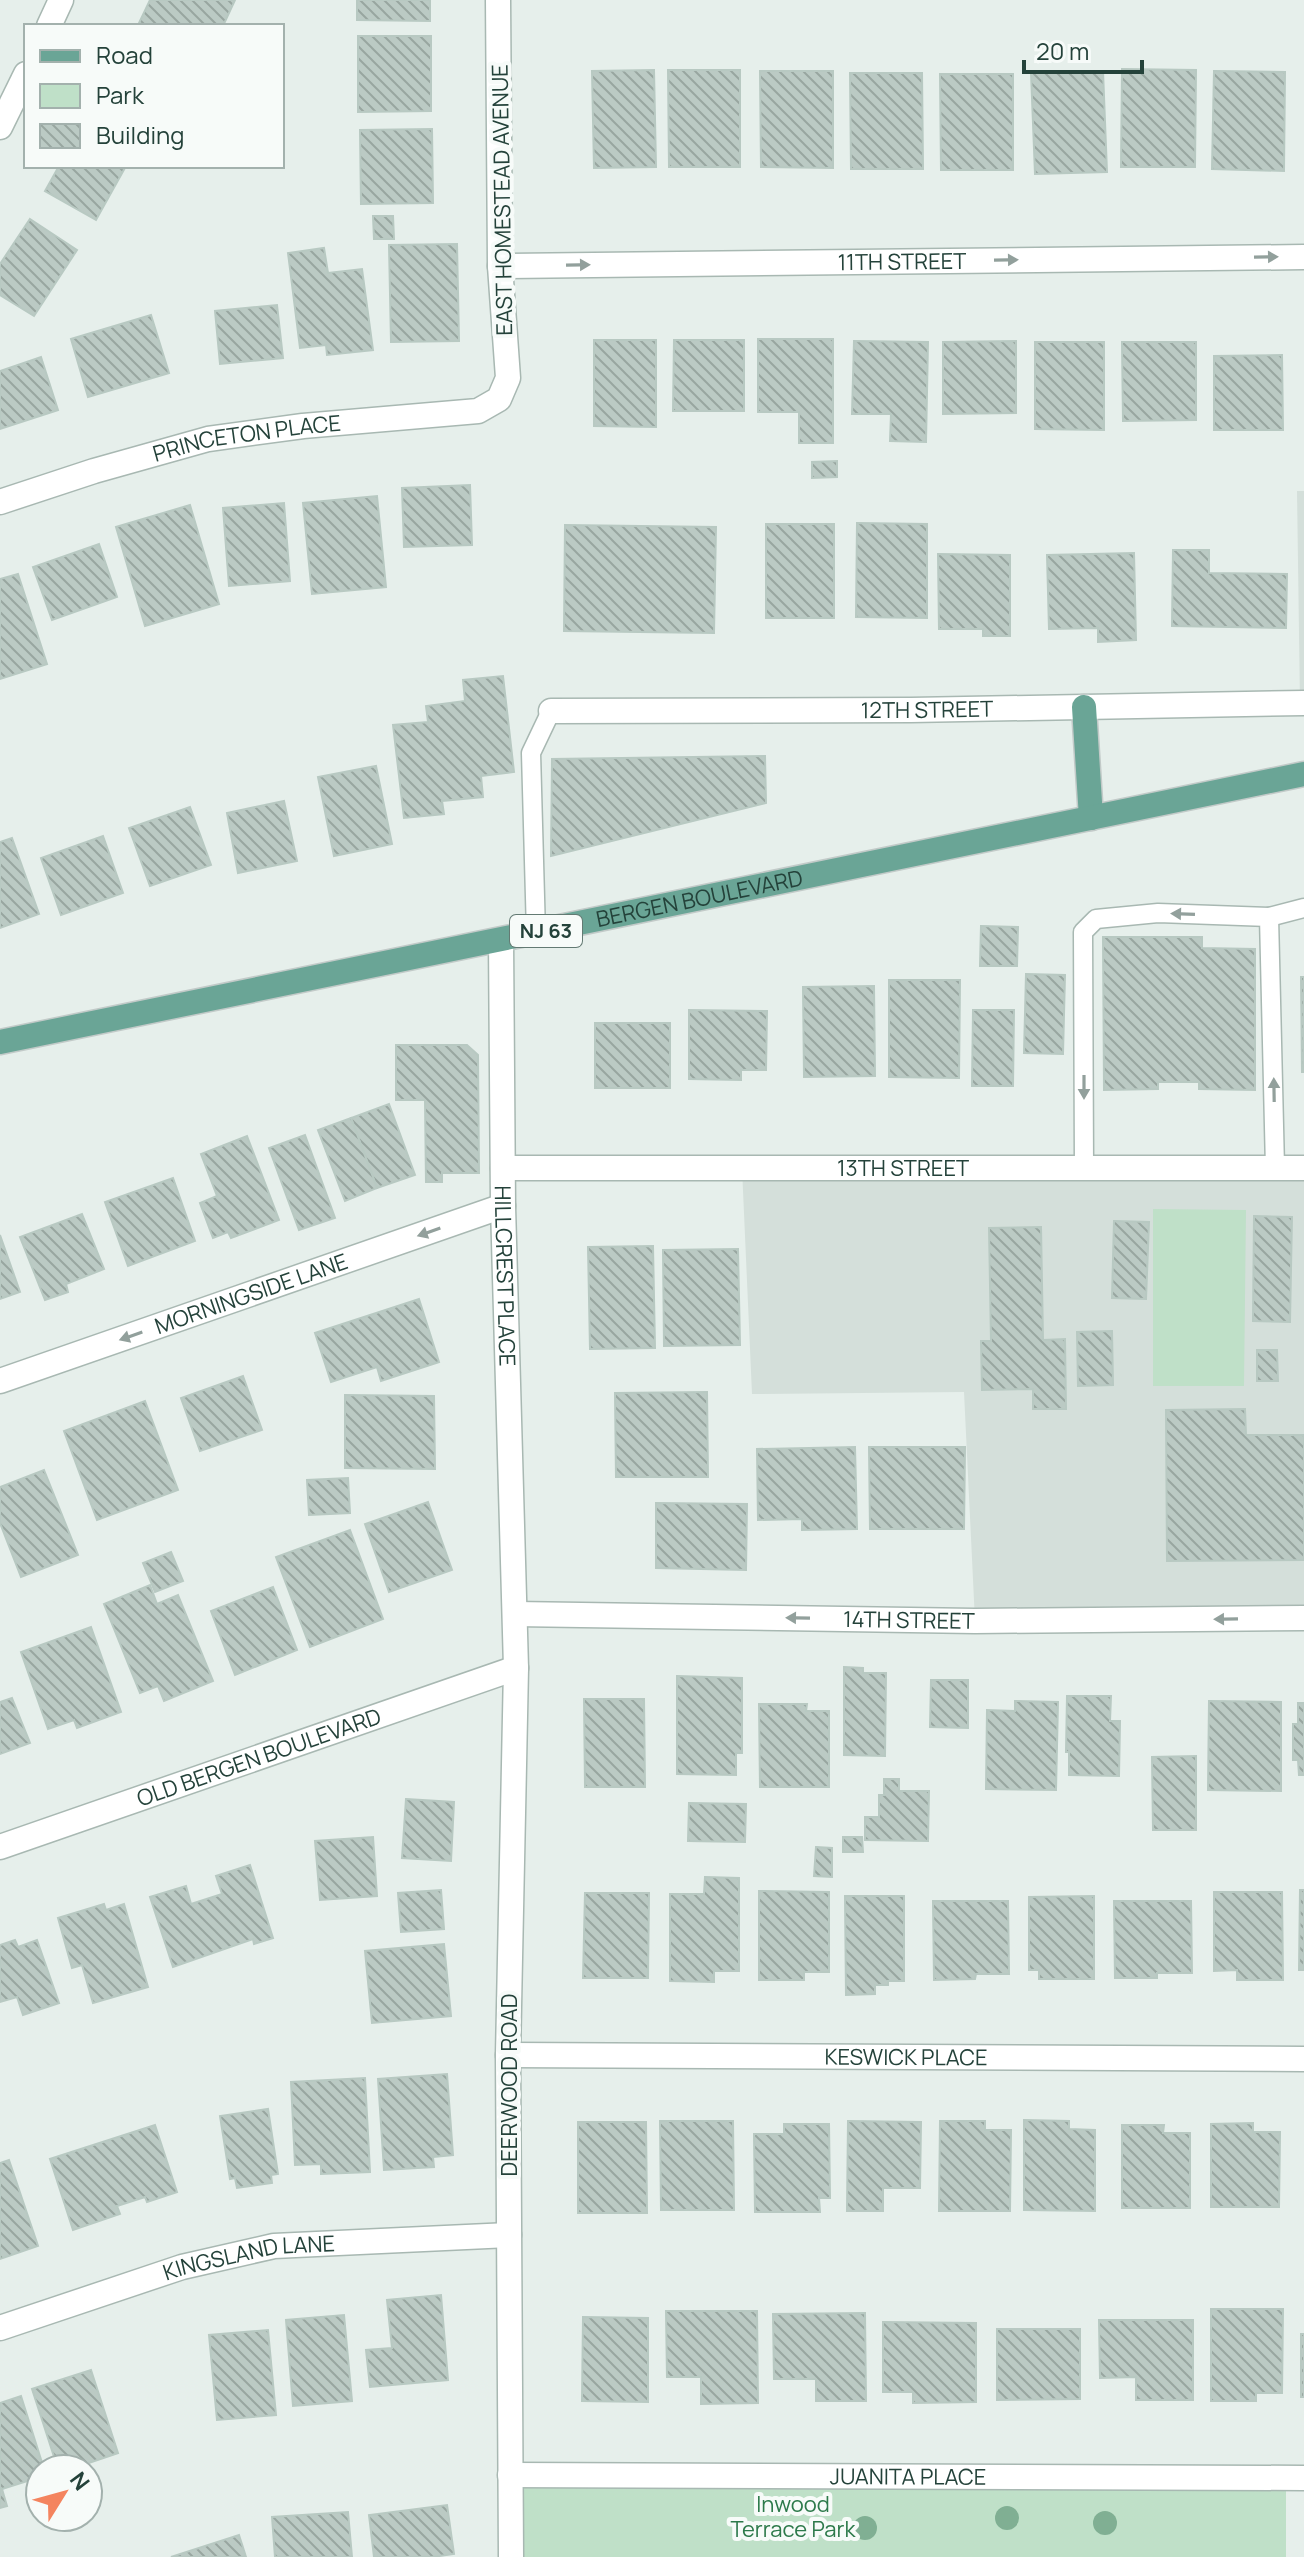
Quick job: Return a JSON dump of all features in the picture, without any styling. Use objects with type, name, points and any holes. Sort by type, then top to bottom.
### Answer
[{"type":"main road","points":[[1084,707],[1091,818]]},
{"type":"main road","name":"BERGEN BOULEVARD","points":[[0,1042],[1304,774]]},
{"type":"street","points":[[50,24],[61,0]]},
{"type":"street","name":"EAST HOMESTEAD AVENUE","points":[[498,0],[500,266],[508,378],[499,399]]},
{"type":"street","points":[[0,127],[24,78]]},
{"type":"street","name":"11TH STREET","points":[[500,266],[1304,257]]},
{"type":"street","name":"PRINCETON PLACE","points":[[0,502],[94,471],[208,439],[303,426],[478,411],[499,399]]},
{"type":"street","name":"12TH STREET","points":[[551,711],[1302,703]]},
{"type":"street","name":"HILLCREST PLACE","points":[[501,940],[503,1206],[515,1614]]},
{"type":"street","name":"13TH STREET","points":[[503,1168],[1304,1168]]},
{"type":"street","name":"MORNINGSIDE LANE","points":[[0,1381],[503,1206]]},
{"type":"street","name":"14TH STREET","points":[[515,1614],[975,1621],[1304,1618]]},
{"type":"street","name":"DEERWOOD ROAD","points":[[511,2557],[508,2055],[515,1614]]},
{"type":"street","name":"OLD BERGEN BOULEVARD","points":[[0,1847],[516,1668]]},
{"type":"street","name":"KESWICK PLACE","points":[[508,2055],[1304,2059]]},
{"type":"street","name":"KINGSLAND LANE","points":[[0,2328],[182,2267],[274,2246],[509,2235]]},
{"type":"street","name":"JUANITA PLACE","points":[[510,2475],[1304,2478]]},
{"type":"lane","points":[[536,933],[531,753],[551,711]]},
{"type":"lane","points":[[1084,1168],[1083,932],[1096,919],[1158,913],[1269,917],[1304,908]]},
{"type":"lane","points":[[1269,917],[1275,1168]]},
{"type":"shaded area","points":[[1297,491],[1304,491],[1304,703],[1300,703]]},
{"type":"shaded area","points":[[742,1168],[1304,1168],[1304,1618],[975,1621],[964,1392],[752,1394]]},
{"type":"green space","points":[[1153,1209],[1246,1210],[1244,1386],[1153,1386]]},
{"type":"green space","name":"Inwood Terrace Park","points":[[510,2475],[1286,2478],[1286,2557],[511,2557]]},
{"type":"building","points":[[150,0],[235,0],[224,24],[139,23]]},
{"type":"building","points":[[357,0],[430,0],[430,21],[357,20]]},
{"type":"building","points":[[358,36],[431,36],[431,111],[358,112]]},
{"type":"building","points":[[1122,69],[1196,70],[1195,167],[1121,167]]},
{"type":"building","points":[[654,70],[656,167],[594,168],[592,71]]},
{"type":"building","points":[[668,70],[740,70],[740,167],[669,167]]},
{"type":"building","points":[[760,71],[833,71],[833,168],[761,167]]},
{"type":"building","points":[[1103,71],[1107,172],[1035,174],[1031,73]]},
{"type":"building","points":[[1214,71],[1285,72],[1284,171],[1212,169]]},
{"type":"building","points":[[850,73],[922,73],[923,169],[851,169]]},
{"type":"building","points":[[940,74],[1013,74],[1013,170],[941,170]]},
{"type":"building","points":[[432,129],[433,203],[361,204],[360,130]]},
{"type":"building","points":[[58,168],[125,168],[96,220],[45,191]]},
{"type":"building","points":[[373,216],[393,216],[394,239],[374,239]]},
{"type":"building","points":[[30,219],[77,250],[34,316],[0,295],[0,264]]},
{"type":"building","points":[[457,244],[459,341],[391,342],[389,245]]},
{"type":"building","points":[[324,248],[328,273],[362,269],[373,350],[327,355],[326,345],[300,348],[288,253]]},
{"type":"building","points":[[277,305],[283,358],[220,364],[215,311]]},
{"type":"building","points":[[151,315],[169,373],[88,397],[71,339]]},
{"type":"building","points":[[758,339],[833,339],[833,443],[799,443],[799,412],[758,412]]},
{"type":"building","points":[[594,340],[656,340],[656,427],[594,426]]},
{"type":"building","points":[[674,340],[744,340],[744,411],[673,411]]},
{"type":"building","points":[[854,341],[928,342],[926,442],[890,441],[891,414],[852,414]]},
{"type":"building","points":[[1016,341],[1016,413],[943,414],[943,342]]},
{"type":"building","points":[[1035,342],[1104,342],[1104,430],[1035,429]]},
{"type":"building","points":[[1122,342],[1196,342],[1196,420],[1123,421]]},
{"type":"building","points":[[1282,355],[1283,430],[1214,430],[1214,356]]},
{"type":"building","points":[[41,357],[58,410],[0,429],[0,371]]},
{"type":"building","points":[[837,461],[837,477],[812,478],[812,462]]},
{"type":"building","points":[[470,485],[472,545],[404,547],[402,488]]},
{"type":"building","points":[[377,496],[386,587],[312,594],[303,503]]},
{"type":"building","points":[[284,503],[290,581],[229,586],[223,508]]},
{"type":"building","points":[[190,505],[219,604],[145,626],[116,527]]},
{"type":"building","points":[[857,523],[927,524],[927,618],[856,617]]},
{"type":"building","points":[[766,524],[834,524],[834,618],[766,618]]},
{"type":"building","points":[[565,525],[716,527],[714,633],[564,631]]},
{"type":"building","points":[[99,544],[117,597],[52,620],[33,567]]},
{"type":"building","points":[[1173,550],[1209,550],[1209,573],[1287,574],[1286,628],[1172,626]]},
{"type":"building","points":[[1134,553],[1136,640],[1098,642],[1098,628],[1049,629],[1047,555]]},
{"type":"building","points":[[938,554],[1010,555],[1010,636],[983,636],[983,629],[939,629]]},
{"type":"building","points":[[18,574],[47,664],[0,679],[0,579]]},
{"type":"building","points":[[503,676],[514,772],[481,776],[483,797],[442,801],[444,814],[404,818],[393,725],[428,722],[426,706],[465,701],[463,680]]},
{"type":"building","points":[[765,756],[766,803],[551,856],[552,759]]},
{"type":"building","points":[[376,766],[392,844],[334,856],[318,777]]},
{"type":"building","points":[[284,801],[297,861],[238,873],[227,813]]},
{"type":"building","points":[[190,807],[211,865],[150,886],[129,828]]},
{"type":"building","points":[[103,836],[123,893],[61,915],[41,858]]},
{"type":"building","points":[[12,838],[39,914],[0,928],[0,842]]},
{"type":"building","points":[[981,926],[1018,927],[1017,966],[980,966]]},
{"type":"building","points":[[1103,937],[1202,937],[1202,948],[1255,949],[1255,1090],[1199,1089],[1199,1082],[1158,1082],[1158,1089],[1104,1090]]},
{"type":"building","points":[[1026,974],[1065,975],[1063,1054],[1024,1053]]},
{"type":"building","points":[[1301,977],[1304,977],[1304,1072],[1302,1072]]},
{"type":"building","points":[[889,980],[960,980],[959,1078],[889,1077]]},
{"type":"building","points":[[874,986],[875,1076],[804,1077],[803,987]]},
{"type":"building","points":[[689,1010],[767,1011],[766,1070],[741,1070],[741,1080],[689,1079]]},
{"type":"building","points":[[973,1010],[1014,1010],[1013,1086],[972,1086]]},
{"type":"building","points":[[595,1023],[670,1023],[670,1088],[595,1088]]},
{"type":"building","points":[[396,1045],[467,1045],[478,1055],[479,1173],[442,1173],[442,1182],[426,1182],[425,1100],[396,1100]]},
{"type":"building","points":[[389,1104],[415,1175],[377,1188],[351,1118]]},
{"type":"building","points":[[351,1118],[377,1188],[345,1201],[318,1130]]},
{"type":"building","points":[[305,1135],[335,1218],[299,1230],[269,1148]]},
{"type":"building","points":[[247,1136],[279,1220],[231,1238],[228,1232],[213,1238],[200,1203],[217,1196],[201,1154]]},
{"type":"building","points":[[173,1178],[195,1241],[128,1266],[105,1202]]},
{"type":"building","points":[[82,1214],[104,1269],[66,1284],[68,1292],[45,1300],[20,1237]]},
{"type":"building","points":[[1254,1216],[1292,1217],[1290,1322],[1253,1321]]},
{"type":"building","points":[[1114,1221],[1149,1222],[1146,1299],[1112,1298]]},
{"type":"building","points":[[1041,1227],[1043,1340],[1065,1339],[1066,1409],[1033,1409],[1033,1389],[982,1390],[981,1341],[991,1341],[989,1228]]},
{"type":"building","points":[[0,1235],[20,1292],[0,1299]]},
{"type":"building","points":[[653,1246],[655,1348],[590,1349],[588,1247]]},
{"type":"building","points":[[738,1249],[740,1345],[664,1346],[663,1250]]},
{"type":"building","points":[[419,1299],[439,1362],[381,1381],[377,1367],[331,1382],[315,1333]]},
{"type":"building","points":[[1112,1331],[1113,1385],[1078,1386],[1077,1332]]},
{"type":"building","points":[[1257,1350],[1277,1350],[1278,1381],[1257,1381]]},
{"type":"building","points":[[243,1376],[262,1430],[200,1451],[181,1398]]},
{"type":"building","points":[[707,1392],[708,1477],[616,1477],[615,1393]]},
{"type":"building","points":[[345,1395],[434,1396],[435,1469],[345,1468]]},
{"type":"building","points":[[145,1401],[178,1490],[97,1520],[64,1431]]},
{"type":"building","points":[[1245,1409],[1246,1435],[1304,1435],[1304,1560],[1167,1561],[1166,1410]]},
{"type":"building","points":[[855,1447],[857,1529],[802,1530],[802,1519],[758,1520],[757,1449]]},
{"type":"building","points":[[869,1447],[965,1447],[964,1529],[870,1529]]},
{"type":"building","points":[[44,1470],[78,1555],[21,1577],[0,1523],[0,1487]]},
{"type":"building","points":[[348,1478],[350,1513],[309,1515],[307,1480]]},
{"type":"building","points":[[428,1502],[452,1570],[389,1592],[365,1524]]},
{"type":"building","points":[[656,1503],[747,1504],[746,1570],[656,1568]]},
{"type":"building","points":[[350,1530],[383,1619],[310,1647],[276,1557]]},
{"type":"building","points":[[171,1552],[183,1581],[155,1592],[143,1563]]},
{"type":"building","points":[[150,1585],[157,1604],[178,1595],[213,1681],[164,1701],[158,1686],[140,1693],[104,1604]]},
{"type":"building","points":[[273,1587],[297,1650],[235,1675],[211,1611]]},
{"type":"building","points":[[91,1627],[121,1712],[77,1728],[74,1720],[48,1729],[21,1652]]},
{"type":"building","points":[[844,1667],[863,1668],[863,1673],[886,1673],[885,1756],[844,1755]]},
{"type":"building","points":[[677,1676],[742,1678],[742,1753],[736,1753],[736,1775],[677,1774]]},
{"type":"building","points":[[931,1680],[968,1680],[968,1728],[930,1727]]},
{"type":"building","points":[[1067,1696],[1111,1696],[1110,1721],[1120,1721],[1119,1776],[1069,1775],[1069,1752],[1066,1752]]},
{"type":"building","points":[[12,1698],[30,1743],[0,1754],[0,1702]]},
{"type":"building","points":[[584,1699],[644,1699],[645,1787],[585,1787]]},
{"type":"building","points":[[1015,1701],[1058,1702],[1056,1790],[986,1789],[987,1710],[1015,1711]]},
{"type":"building","points":[[1209,1701],[1281,1702],[1281,1791],[1208,1790]]},
{"type":"building","points":[[1298,1703],[1304,1703],[1304,1775],[1299,1775],[1298,1760],[1293,1760],[1293,1724],[1298,1724]]},
{"type":"building","points":[[759,1704],[807,1704],[806,1711],[829,1711],[829,1787],[760,1787]]},
{"type":"building","points":[[1196,1756],[1196,1830],[1153,1830],[1152,1757]]},
{"type":"building","points":[[884,1779],[899,1779],[899,1791],[929,1791],[928,1841],[865,1840],[865,1817],[879,1817],[879,1795],[884,1795]]},
{"type":"building","points":[[406,1799],[454,1802],[451,1861],[402,1858]]},
{"type":"building","points":[[689,1803],[746,1804],[745,1842],[688,1841]]},
{"type":"building","points":[[373,1837],[377,1896],[320,1900],[315,1841]]},
{"type":"building","points":[[843,1837],[862,1837],[863,1852],[843,1852]]},
{"type":"building","points":[[816,1847],[832,1848],[832,1877],[814,1876]]},
{"type":"building","points":[[250,1865],[273,1938],[254,1944],[253,1939],[173,1967],[150,1897],[186,1886],[191,1904],[222,1894],[216,1876]]},
{"type":"building","points":[[705,1877],[739,1878],[739,1971],[714,1971],[714,1982],[670,1981],[670,1894],[704,1894]]},
{"type":"building","points":[[441,1890],[444,1929],[401,1932],[398,1893]]},
{"type":"building","points":[[1300,1890],[1304,1890],[1304,1970],[1299,1970]]},
{"type":"building","points":[[759,1891],[829,1892],[829,1972],[804,1972],[804,1980],[759,1980]]},
{"type":"building","points":[[1214,1892],[1282,1892],[1283,1980],[1237,1980],[1237,1970],[1214,1971]]},
{"type":"building","points":[[585,1893],[649,1893],[648,1978],[583,1978]]},
{"type":"building","points":[[845,1896],[904,1896],[904,1981],[875,1985],[875,1994],[846,1995]]},
{"type":"building","points":[[1094,1896],[1094,1979],[1039,1979],[1039,1970],[1029,1970],[1029,1897]]},
{"type":"building","points":[[933,1901],[1008,1901],[1009,1974],[976,1974],[975,1979],[934,1980]]},
{"type":"building","points":[[1114,1901],[1191,1901],[1192,1973],[1157,1973],[1157,1978],[1115,1978]]},
{"type":"building","points":[[104,1904],[106,1910],[124,1904],[148,1987],[93,2003],[82,1965],[72,1968],[58,1918]]},
{"type":"building","points":[[15,1940],[18,1947],[37,1940],[59,2003],[23,2015],[17,1997],[0,2002],[0,1945]]},
{"type":"building","points":[[444,1944],[451,2016],[372,2023],[365,1951]]},
{"type":"building","points":[[447,2074],[453,2155],[433,2157],[434,2167],[384,2170],[378,2079]]},
{"type":"building","points":[[365,2078],[370,2172],[321,2174],[321,2164],[295,2165],[291,2082]]},
{"type":"building","points":[[268,2109],[278,2174],[271,2175],[272,2183],[237,2188],[235,2178],[230,2179],[220,2116]]},
{"type":"building","points":[[1024,2120],[1069,2121],[1069,2129],[1095,2130],[1095,2211],[1024,2210]]},
{"type":"building","points":[[660,2121],[733,2121],[734,2210],[661,2210]]},
{"type":"building","points":[[848,2121],[921,2122],[920,2188],[883,2188],[883,2211],[847,2211]]},
{"type":"building","points":[[940,2121],[985,2121],[985,2130],[1011,2130],[1010,2211],[939,2211]]},
{"type":"building","points":[[578,2122],[646,2122],[647,2213],[578,2213]]},
{"type":"building","points":[[1253,2123],[1253,2132],[1280,2132],[1279,2207],[1211,2207],[1211,2124]]},
{"type":"building","points":[[784,2124],[829,2124],[830,2198],[819,2198],[820,2212],[755,2212],[754,2134],[784,2134]]},
{"type":"building","points":[[155,2125],[177,2192],[147,2202],[145,2197],[117,2206],[120,2214],[73,2230],[50,2159]]},
{"type":"building","points":[[1122,2125],[1164,2125],[1163,2133],[1190,2133],[1190,2208],[1122,2208]]},
{"type":"building","points":[[9,2160],[38,2246],[0,2259],[0,2163]]},
{"type":"building","points":[[441,2295],[448,2380],[370,2387],[366,2350],[392,2348],[387,2300]]},
{"type":"building","points":[[1211,2309],[1283,2309],[1282,2393],[1256,2393],[1256,2401],[1211,2401]]},
{"type":"building","points":[[666,2311],[757,2311],[758,2403],[701,2404],[701,2377],[667,2377]]},
{"type":"building","points":[[865,2313],[866,2401],[816,2401],[816,2379],[774,2379],[773,2314]]},
{"type":"building","points":[[344,2315],[352,2401],[293,2406],[286,2320]]},
{"type":"building","points":[[583,2317],[648,2318],[648,2402],[582,2401]]},
{"type":"building","points":[[1099,2320],[1193,2320],[1193,2400],[1136,2400],[1136,2377],[1100,2378]]},
{"type":"building","points":[[883,2322],[976,2323],[976,2402],[913,2403],[913,2392],[883,2392]]},
{"type":"building","points":[[997,2329],[1080,2329],[1080,2399],[997,2400]]},
{"type":"building","points":[[268,2330],[276,2415],[217,2420],[209,2335]]},
{"type":"building","points":[[1301,2334],[1304,2334],[1304,2397],[1301,2397]]},
{"type":"building","points":[[91,2370],[118,2453],[104,2458],[104,2453],[53,2453],[32,2389]]},
{"type":"building","points":[[21,2396],[39,2453],[24,2453],[24,2482],[2,2489],[7,2506],[0,2508],[0,2403]]},
{"type":"building","points":[[447,2505],[454,2554],[374,2557],[369,2515]]},
{"type":"building","points":[[348,2512],[352,2557],[275,2557],[272,2517]]},
{"type":"building","points":[[239,2535],[246,2557],[171,2557]]}]
